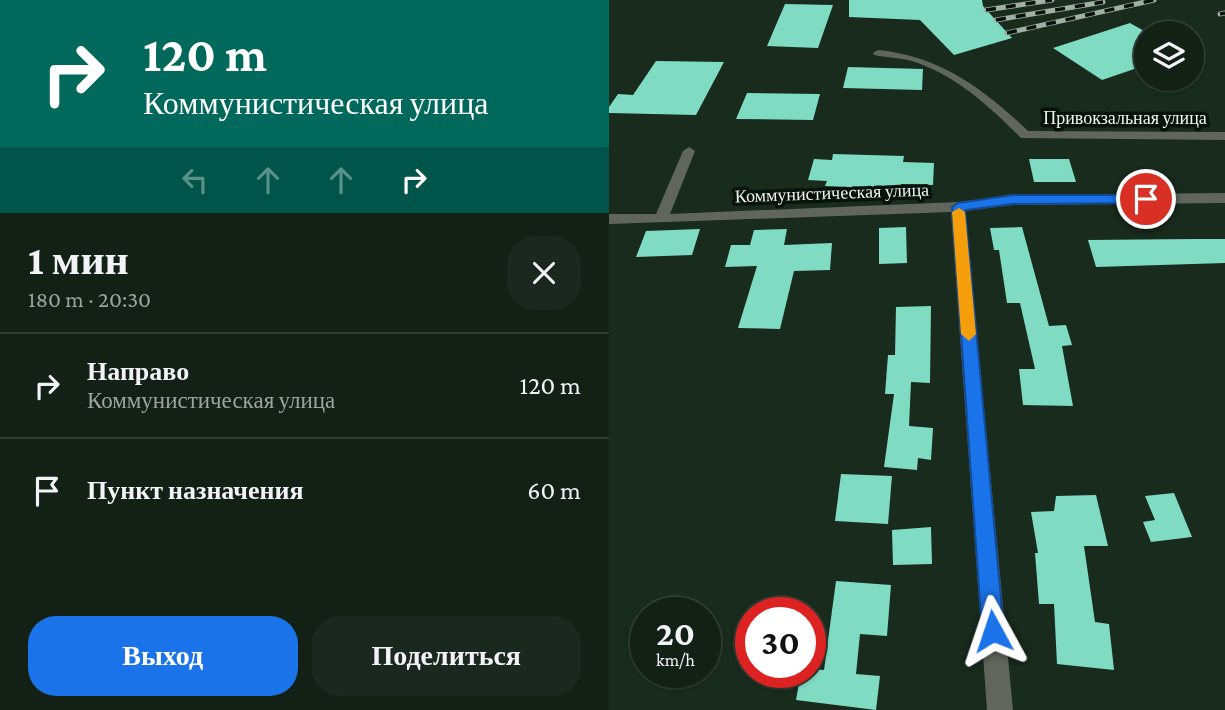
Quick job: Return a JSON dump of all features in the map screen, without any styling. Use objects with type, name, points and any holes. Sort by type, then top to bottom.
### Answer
[{"type":"street","name":"Привокзальная улица","points":[[878,53],[903,53],[940,68],[981,93],[1025,135],[1225,136]]},
{"type":"street","points":[[661,219],[689,151]]},
{"type":"street","name":"Коммунистическая улица","points":[[609,219],[958,207],[1013,200],[1225,198]]},
{"type":"street","points":[[958,207],[1000,710]]},
{"type":"building","points":[[849,0],[982,0],[983,6],[1012,38],[954,55],[920,20],[849,17]]},
{"type":"building","points":[[785,4],[833,5],[818,48],[767,46]]},
{"type":"building","points":[[1130,23],[1134,25],[1134,69],[1102,80],[1053,48]]},
{"type":"building","points":[[656,61],[724,62],[696,115],[609,113],[609,107],[618,94],[633,95]]},
{"type":"building","points":[[848,67],[923,69],[922,90],[843,88]]},
{"type":"building","points":[[747,93],[820,94],[813,120],[736,119]]},
{"type":"building","points":[[833,154],[904,156],[903,162],[934,163],[933,185],[901,184],[900,189],[825,186],[827,181],[808,180],[814,159],[832,160]]},
{"type":"building","points":[[1029,159],[1069,159],[1076,182],[1034,182]]},
{"type":"building","points":[[906,227],[907,263],[879,264],[879,228]]},
{"type":"building","points":[[1022,227],[1049,326],[1066,325],[1072,345],[1062,346],[1073,406],[1023,405],[1019,369],[1035,369],[1020,303],[1007,303],[999,250],[994,250],[990,228]]},
{"type":"building","points":[[700,229],[692,255],[636,257],[646,231]]},
{"type":"building","points":[[787,229],[784,245],[832,243],[830,270],[794,271],[780,329],[738,328],[757,266],[725,267],[731,245],[750,245],[754,230]]},
{"type":"building","points":[[1225,239],[1225,263],[1096,267],[1088,240]]},
{"type":"building","points":[[931,306],[930,383],[911,382],[909,426],[933,428],[931,460],[918,458],[917,470],[884,467],[894,394],[885,394],[888,355],[895,355],[896,307]]},
{"type":"building","points":[[841,474],[892,476],[888,524],[835,521]]},
{"type":"building","points":[[1174,493],[1192,537],[1151,542],[1143,522],[1155,520],[1145,496]]},
{"type":"building","points":[[1096,495],[1108,546],[1084,546],[1095,622],[1109,624],[1114,670],[1057,664],[1054,604],[1039,604],[1035,553],[1038,553],[1031,512],[1054,511],[1056,496]]},
{"type":"building","points":[[931,527],[932,564],[893,565],[892,530]]},
{"type":"building","points":[[836,581],[891,585],[887,636],[860,634],[856,674],[880,676],[876,710],[796,700],[798,688],[826,688],[826,655]]},
{"type":"railway","points":[[986,10],[1052,0]]},
{"type":"railway","points":[[1007,33],[1154,0]]},
{"type":"railway","points":[[996,20],[1103,2]]},
{"type":"railway","points":[[1220,14],[1225,13]]},
{"type":"slow traffic","points":[[959,212],[969,334]]},
{"type":"route","points":[[993,631],[958,207],[1013,200],[1146,199]]}]
